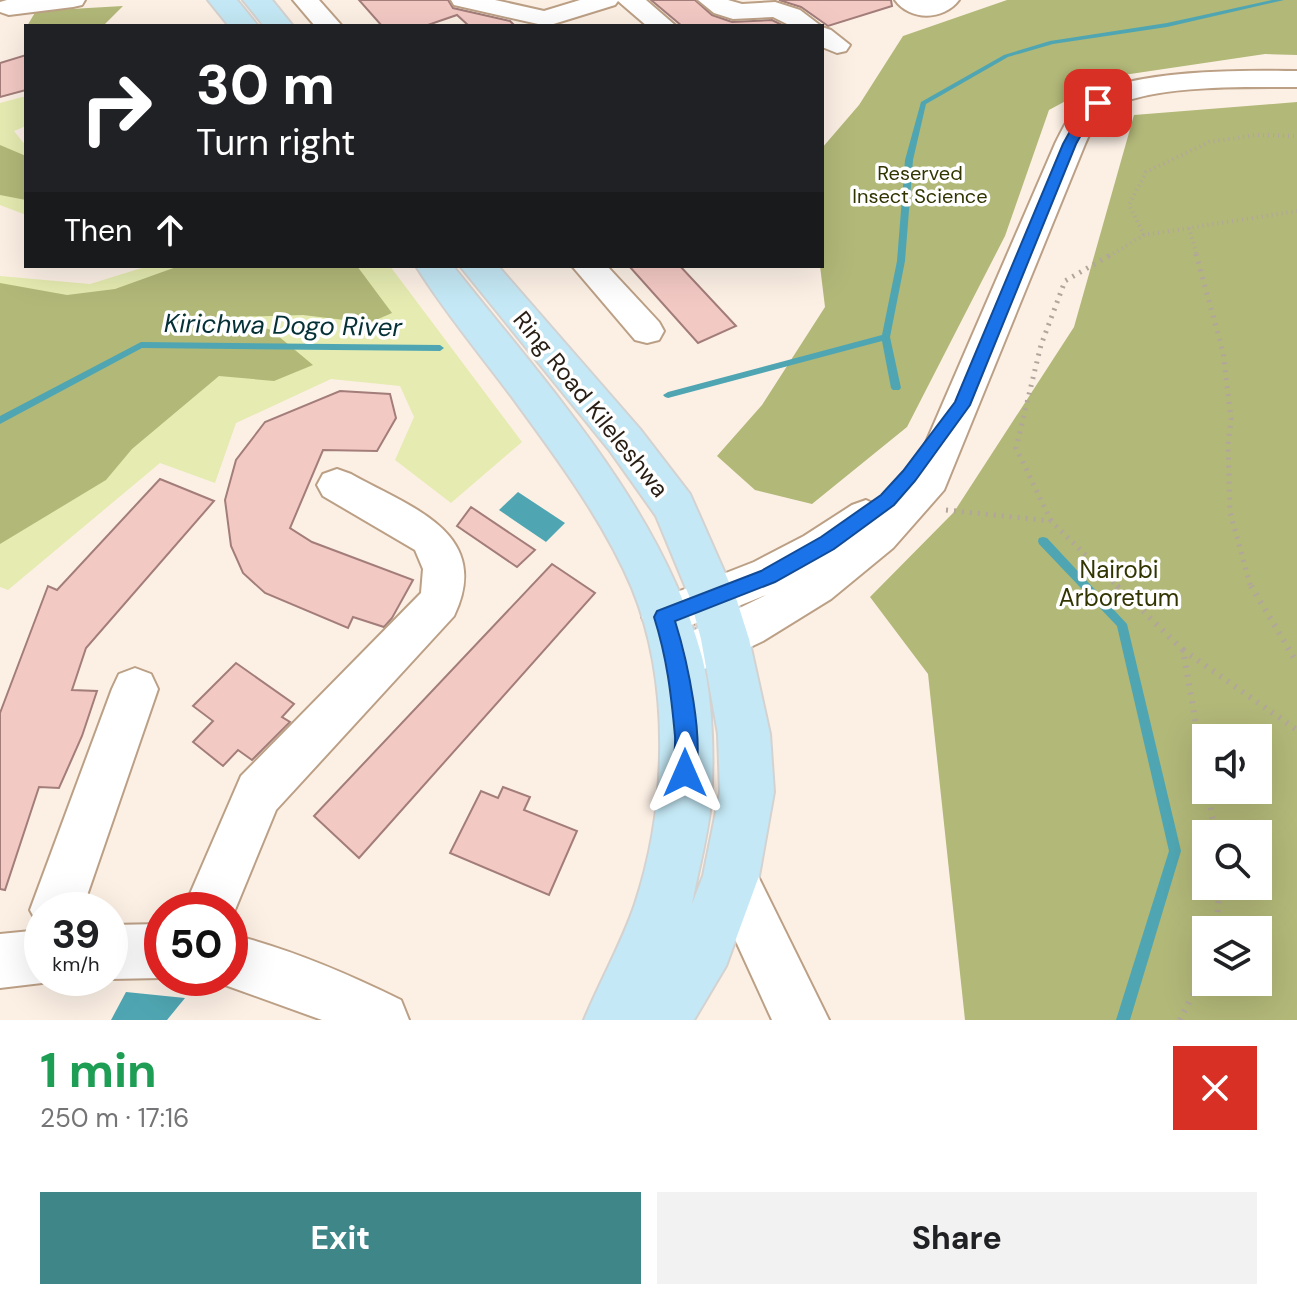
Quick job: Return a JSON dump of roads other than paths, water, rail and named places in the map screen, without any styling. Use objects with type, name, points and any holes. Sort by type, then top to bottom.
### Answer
[{"type":"main road","points":[[222,0],[242,24]]},
{"type":"main road","points":[[257,0],[277,24]]},
{"type":"main road","name":"Ring Road Kileleshwa","points":[[436,268],[537,401],[625,527],[656,590],[695,629]]},
{"type":"main road","name":"Ring Road Kileleshwa","points":[[480,268],[625,440],[674,507],[695,629]]},
{"type":"main road","points":[[660,1020],[705,945],[731,876],[747,792],[744,734],[695,629]]},
{"type":"main road","points":[[614,1020],[663,907],[684,804],[695,629]]},
{"type":"street","points":[[17,4],[73,0]]},
{"type":"street","points":[[305,0],[327,24]]},
{"type":"street","points":[[463,0],[530,21],[551,18],[606,0]]},
{"type":"street","points":[[630,0],[660,24]]},
{"type":"street","points":[[710,0],[735,14],[774,10],[786,12],[805,24]]},
{"type":"street","points":[[909,10],[947,0]]},
{"type":"street","points":[[695,629],[758,622],[841,567],[913,501],[930,479],[1070,144],[1086,115],[1098,103],[1110,96],[1149,89],[1220,81],[1297,79]]},
{"type":"street","points":[[590,268],[647,331]]},
{"type":"street","points":[[695,629],[768,576],[827,543],[877,508],[909,476],[962,405]]},
{"type":"street","points":[[217,892],[258,793],[439,603],[446,585],[439,552],[429,538],[337,485]]},
{"type":"street","points":[[57,892],[135,689]]},
{"type":"street","points":[[731,876],[801,1020]]},
{"type":"street","points":[[248,965],[336,997],[381,1020]]},
{"type":"water","points":[[518,492],[565,523],[546,542],[499,510]]},
{"type":"water","points":[[128,992],[185,998],[167,1020],[111,1020]]},
{"type":"waterway","points":[[886,337],[901,261],[909,160],[923,103],[1006,56],[1052,42],[1167,25],[1281,0]]},
{"type":"waterway","name":"Kirichwa Dogo River","points":[[668,395],[886,337]]},
{"type":"waterway","points":[[886,337],[896,388]]},
{"type":"waterway","name":"Kirichwa Dogo River","points":[[0,420],[141,345],[440,348]]},
{"type":"waterway","points":[[1043,541],[1122,624],[1175,851],[1123,1020]]},
{"type":"park label","name":"Reserved Insect Science","points":[[920,184]]},
{"type":"park label","name":"Nairobi Arboretum","points":[[1119,583]]}]
